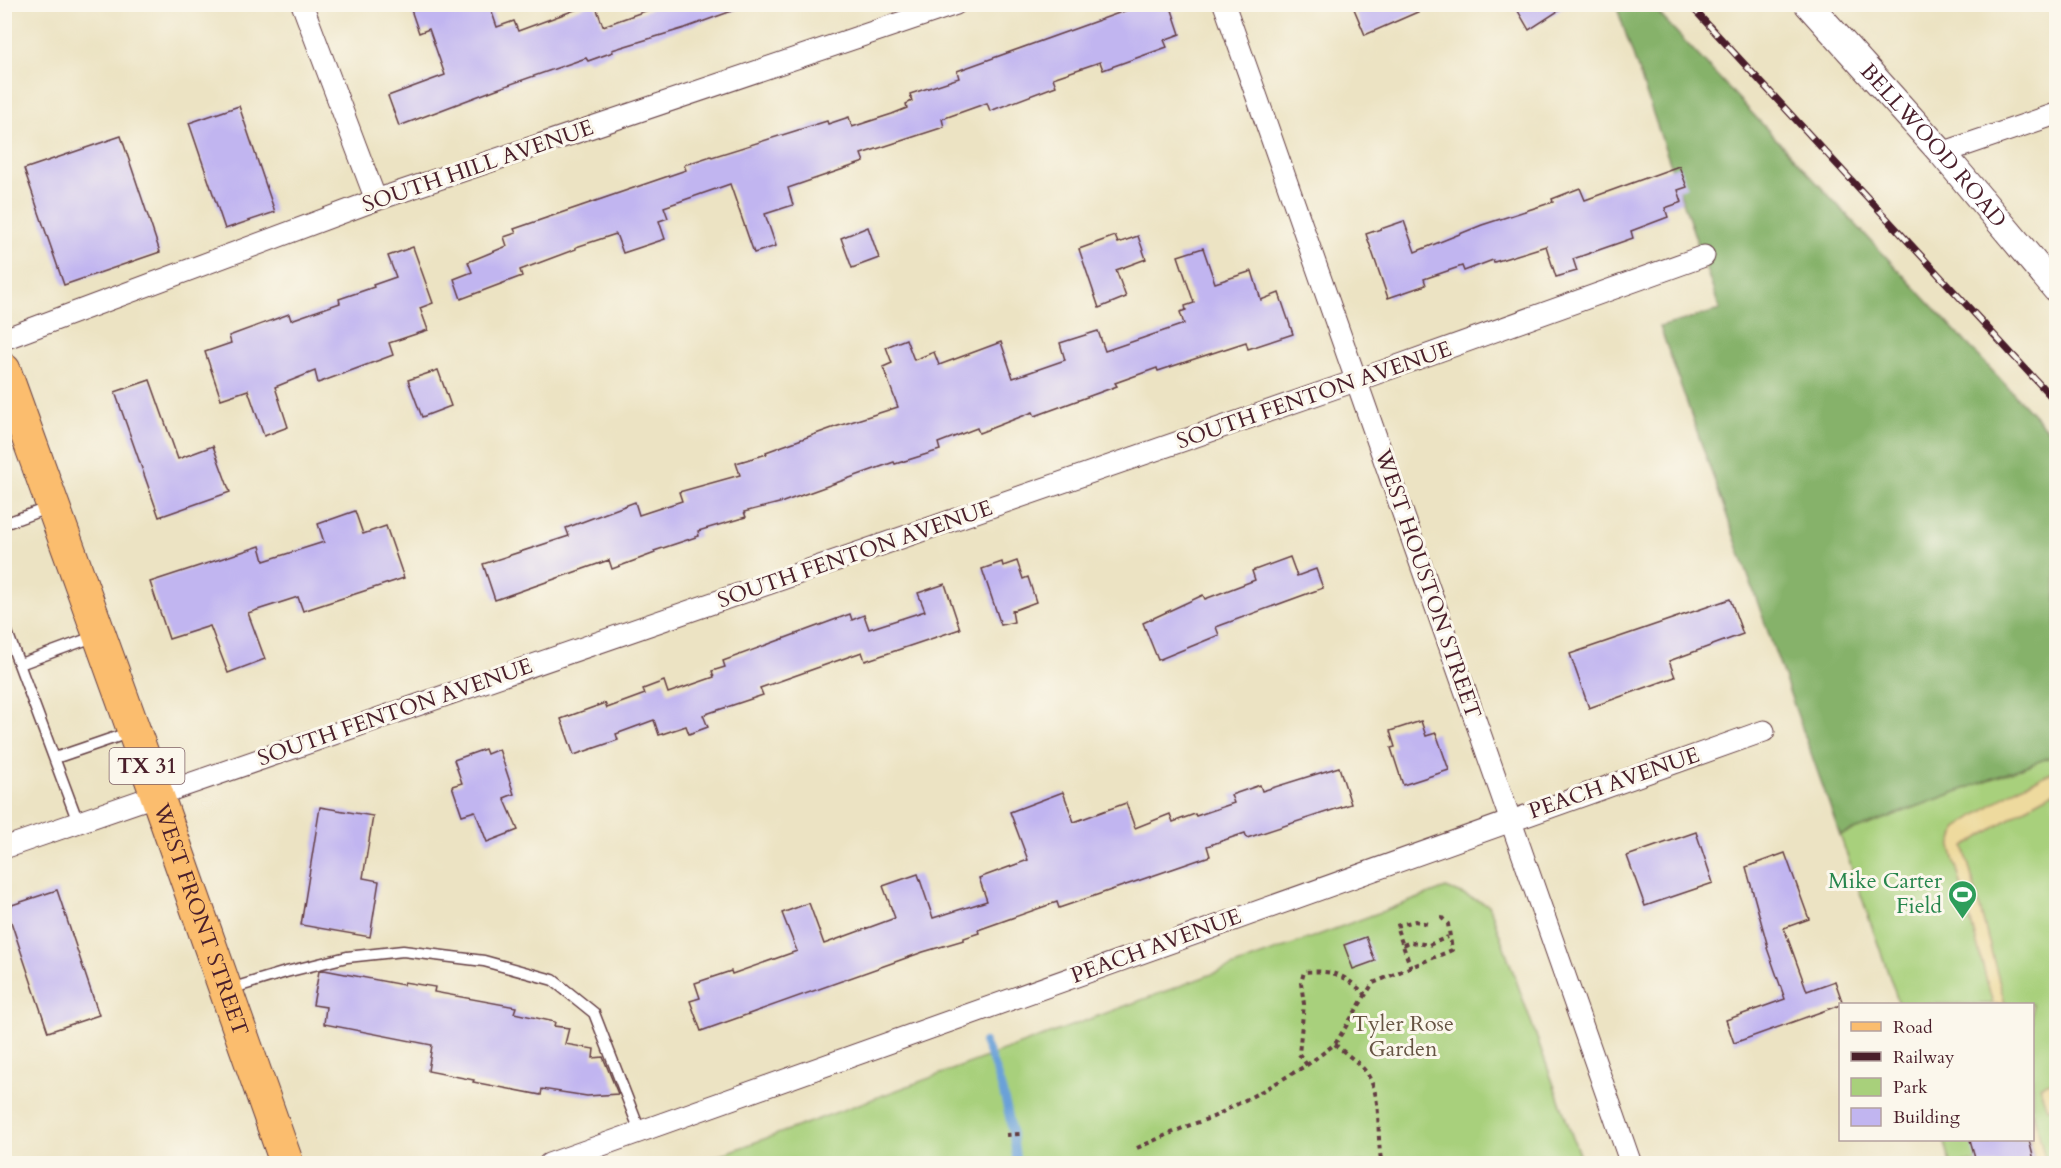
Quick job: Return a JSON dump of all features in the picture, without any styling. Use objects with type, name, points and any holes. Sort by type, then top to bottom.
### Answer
[{"type":"main road","name":"WEST FRONT STREET","points":[[4,370],[287,1164]]},
{"type":"street","points":[[302,4],[376,200]]},
{"type":"street","name":"SOUTH HILL AVENUE","points":[[4,339],[376,200],[956,4]]},
{"type":"street","name":"WEST HOUSTON STREET","points":[[1224,4],[1632,1164]]},
{"type":"street","name":"BELLWOOD ROAD","points":[[1808,4],[1942,153],[2056,290]]},
{"type":"street","points":[[1942,153],[2056,114]]},
{"type":"street","name":"SOUTH FENTON AVENUE","points":[[4,848],[1358,380],[1704,256]]},
{"type":"street","name":"PEACH AVENUE","points":[[549,1164],[1764,731]]},
{"type":"lane","points":[[4,524],[53,506]]},
{"type":"lane","points":[[4,624],[78,822]]},
{"type":"lane","points":[[20,664],[100,635]]},
{"type":"lane","points":[[55,758],[134,731]]},
{"type":"lane","points":[[226,990],[347,957],[403,951],[484,961],[553,980],[594,1013],[640,1131]]},
{"type":"path","points":[[1137,1148],[1185,1126],[1213,1117],[1307,1065],[1335,1044],[1373,983],[1452,950],[1448,937],[1448,924],[1443,918],[1443,913]]},
{"type":"path","points":[[1411,968],[1396,926],[1415,921],[1428,924]]},
{"type":"path","points":[[1403,945],[1411,942],[1429,945],[1448,937]]},
{"type":"path","points":[[1307,1065],[1299,1054],[1304,1004],[1301,983],[1304,972],[1324,971],[1348,978],[1365,994]]},
{"type":"path","points":[[1335,1044],[1365,1071],[1372,1084],[1376,1101],[1378,1148],[1382,1164]]},
{"type":"path","points":[[1006,1135],[1020,1134]]},
{"type":"green space","points":[[1616,5],[1651,5],[2056,439],[2056,755],[1840,835],[1660,327],[1720,310]]},
{"type":"green space","name":"Mike Carter Field","points":[[2056,755],[2056,1163],[1951,1163],[1944,1141],[2034,1141],[2034,1003],[1899,1003],[1840,835]]},
{"type":"green space","name":"Tyler Rose Garden","points":[[1446,888],[1489,905],[1582,1163],[696,1164]]},
{"type":"sand","points":[[2056,771],[2056,791],[1964,847],[2005,1003],[1993,1003],[1951,847],[1957,828],[2017,788]]},
{"type":"sand","points":[[2056,1080],[2056,1105],[2047,1108],[2039,1086]]},
{"type":"sand","points":[[2034,1114],[2046,1163],[2035,1163],[2029,1141],[2034,1141]]},
{"type":"building","points":[[409,4],[489,4],[497,27],[514,21],[518,31],[591,4],[595,4],[603,26],[665,4],[743,4],[743,7],[685,28],[612,50],[613,52],[588,61],[586,58],[399,126],[388,96],[445,75],[429,29],[419,33]]},
{"type":"building","points":[[1144,4],[1170,4],[1180,34],[1164,40],[1167,47],[1103,70],[1100,62],[1053,78],[1056,86],[990,111],[987,103],[942,119],[944,127],[861,154],[864,162],[788,188],[793,205],[765,214],[776,246],[754,253],[730,184],[664,207],[668,218],[659,221],[665,239],[623,253],[616,234],[576,247],[576,249],[520,270],[522,276],[461,299],[454,279],[472,272],[468,262],[507,246],[504,237],[516,233],[514,229],[686,170],[684,165],[711,156],[827,121],[828,124],[849,117],[852,127],[892,114],[907,108],[906,104],[912,101],[910,94],[959,78],[957,71]]},
{"type":"building","points":[[1352,4],[1436,4],[1365,35]]},
{"type":"building","points":[[1514,4],[1569,4],[1529,30]]},
{"type":"building","points":[[239,106],[275,212],[225,229],[189,123]]},
{"type":"building","points":[[121,136],[160,252],[64,285],[24,169]]},
{"type":"building","points":[[1679,166],[1687,187],[1678,190],[1682,202],[1665,208],[1668,217],[1631,231],[1633,238],[1573,259],[1577,271],[1556,277],[1546,246],[1494,262],[1493,260],[1464,271],[1462,266],[1424,279],[1426,285],[1388,298],[1366,234],[1404,221],[1415,252],[1482,225],[1553,202],[1552,199],[1580,188],[1585,200]]},
{"type":"building","points":[[868,227],[879,258],[852,268],[841,238]]},
{"type":"building","points":[[1115,236],[1118,243],[1138,236],[1146,259],[1116,270],[1126,297],[1099,308],[1079,249]]},
{"type":"building","points":[[413,247],[433,303],[420,308],[428,330],[389,343],[393,355],[318,383],[315,371],[275,387],[288,427],[264,436],[248,390],[221,399],[205,352],[231,343],[229,336],[289,314],[291,320],[340,303],[339,299],[396,277],[388,256]]},
{"type":"building","points":[[1203,248],[1215,283],[1252,271],[1261,300],[1279,293],[1293,334],[1248,349],[1246,342],[1158,371],[1157,368],[1115,383],[1117,386],[1035,416],[1033,412],[979,433],[977,428],[938,443],[940,450],[895,464],[894,462],[783,502],[744,512],[746,517],[698,531],[699,536],[654,551],[655,553],[612,569],[609,560],[495,600],[483,564],[569,536],[566,528],[635,502],[639,515],[682,501],[679,492],[740,475],[736,463],[898,407],[883,367],[892,363],[886,347],[906,339],[914,360],[934,352],[939,365],[1001,342],[1013,378],[1065,360],[1060,343],[1098,331],[1105,351],[1184,324],[1180,312],[1186,310],[1185,306],[1194,303],[1178,256]]},
{"type":"building","points":[[438,370],[451,406],[422,417],[408,380]]},
{"type":"building","points":[[150,380],[178,459],[213,446],[230,492],[159,517],[115,392]]},
{"type":"building","points":[[355,511],[363,534],[386,526],[404,578],[303,611],[298,597],[248,613],[265,659],[228,673],[210,626],[169,639],[150,582],[260,546],[264,561],[324,542],[318,524]]},
{"type":"building","points":[[1290,557],[1297,576],[1316,569],[1323,588],[1216,627],[1219,635],[1158,660],[1143,623],[1203,595],[1205,599],[1255,580],[1252,571]]},
{"type":"building","points":[[1017,561],[1023,579],[1028,577],[1036,602],[1012,611],[1014,622],[1001,625],[982,569],[1002,562],[1003,566]]},
{"type":"building","points":[[945,584],[960,629],[865,661],[862,652],[760,688],[763,695],[703,715],[708,727],[689,734],[686,726],[659,735],[654,720],[616,734],[618,740],[574,755],[561,719],[605,703],[607,708],[645,694],[643,689],[664,681],[668,693],[714,677],[712,671],[725,667],[723,661],[850,614],[852,620],[864,615],[869,629],[925,611],[918,593]]},
{"type":"building","points":[[1730,599],[1743,634],[1669,661],[1675,677],[1589,708],[1570,654]]},
{"type":"building","points":[[1421,721],[1426,736],[1436,733],[1449,770],[1403,785],[1391,748],[1395,747],[1390,731]]},
{"type":"building","points":[[485,749],[487,754],[499,749],[514,794],[504,798],[518,830],[487,842],[475,811],[462,815],[452,786],[462,783],[454,760]]},
{"type":"building","points":[[1339,767],[1351,804],[1247,838],[1245,833],[1207,846],[1210,856],[1059,908],[1057,902],[978,930],[979,933],[964,938],[964,940],[923,952],[701,1031],[690,1001],[700,998],[695,983],[731,971],[732,974],[797,951],[782,913],[809,903],[824,944],[895,918],[883,886],[918,874],[933,918],[987,901],[979,878],[1028,860],[1010,812],[1063,792],[1074,822],[1126,803],[1135,828],[1170,814],[1173,822],[1195,814],[1196,816],[1234,803],[1231,795],[1260,785],[1262,791]]},
{"type":"building","points":[[320,807],[373,816],[363,878],[379,881],[370,937],[301,925]]},
{"type":"building","points":[[1696,832],[1713,883],[1645,906],[1627,856]]},
{"type":"building","points":[[1785,853],[1809,919],[1784,928],[1807,991],[1835,981],[1843,1003],[1734,1043],[1726,1020],[1785,999],[1767,948],[1746,867]]},
{"type":"building","points":[[57,890],[99,1015],[48,1032],[6,907]]},
{"type":"building","points":[[1366,937],[1375,961],[1353,969],[1344,945]]},
{"type":"building","points":[[324,970],[403,985],[404,982],[435,987],[434,992],[516,1007],[514,1013],[555,1022],[554,1026],[569,1028],[565,1044],[594,1049],[593,1058],[603,1057],[618,1094],[587,1096],[542,1089],[541,1095],[428,1071],[432,1045],[324,1024],[326,1007],[313,1005],[319,971]]},
{"type":"building","points":[[1970,1141],[2029,1141],[2035,1164],[1977,1164]]},
{"type":"waterway","points":[[984,1042],[1005,1102],[1017,1164]]},
{"type":"railway","points":[[1689,4],[2056,402]]},
{"type":"place","name":"Mike Carter Field","points":[[1963,920]]}]
